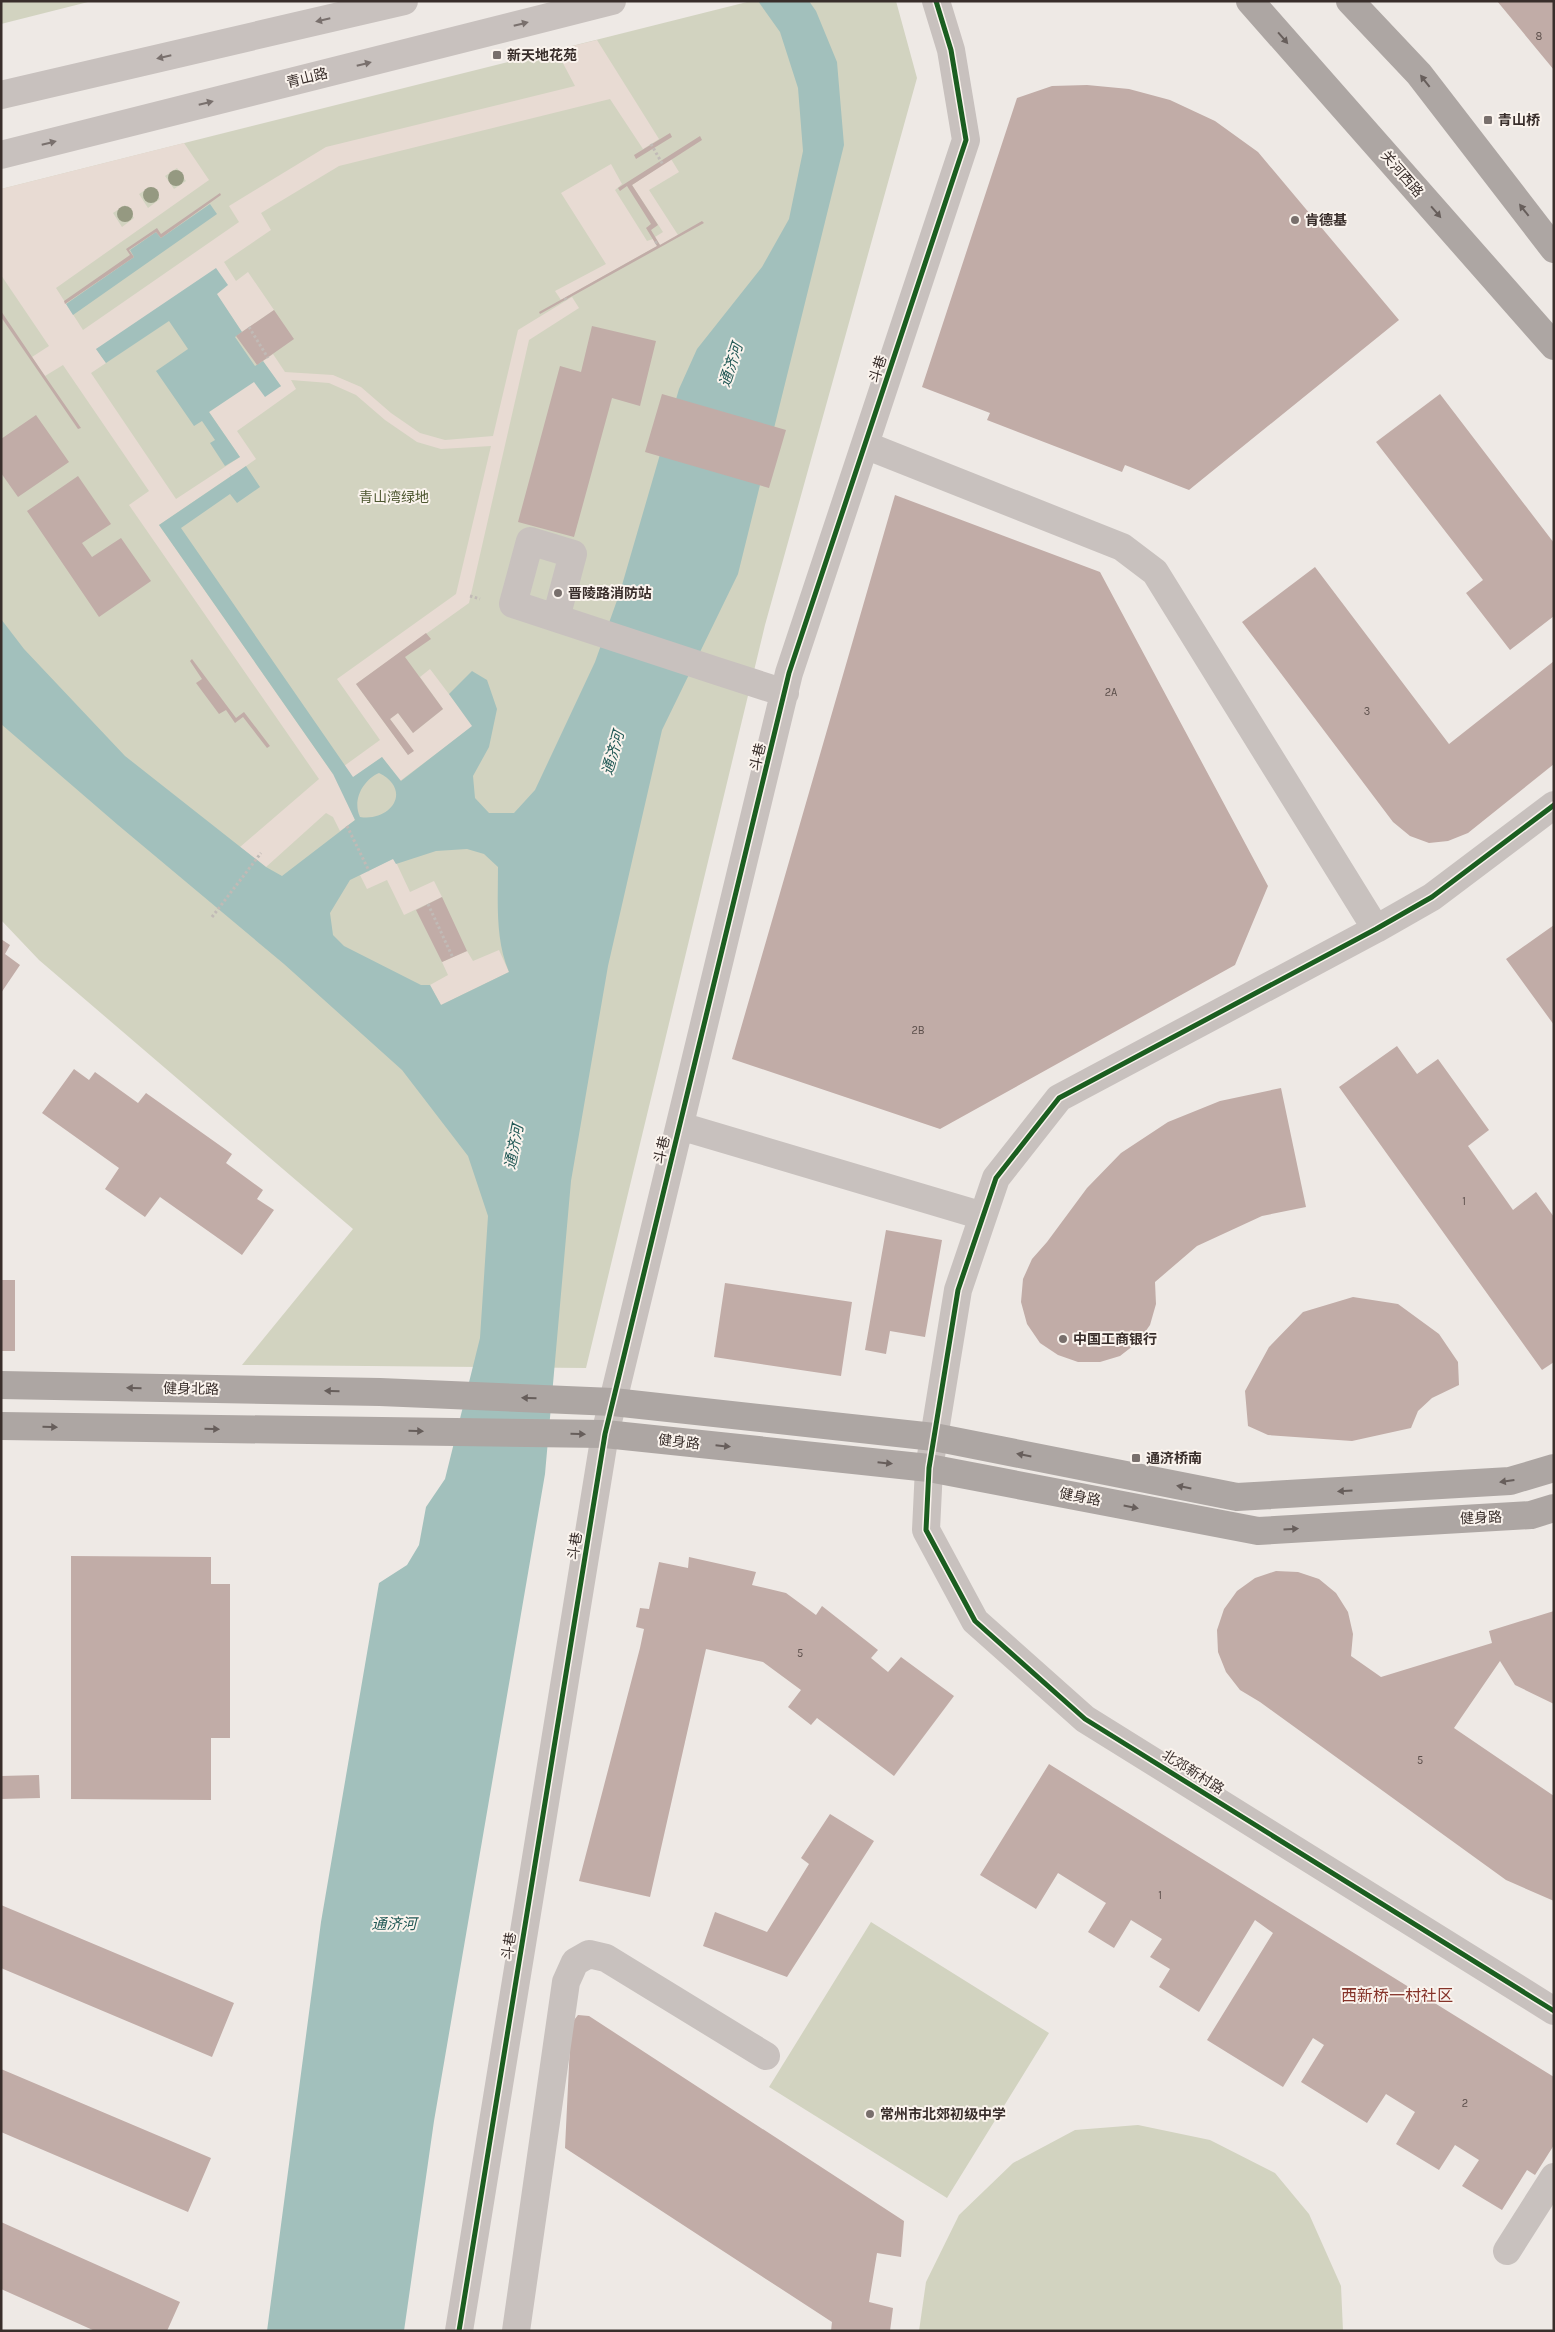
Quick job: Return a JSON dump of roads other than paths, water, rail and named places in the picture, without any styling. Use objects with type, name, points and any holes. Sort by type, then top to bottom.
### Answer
[{"type":"main road","name":"关河西路","points":[[1250,1],[1554,346]]},
{"type":"main road","points":[[1350,1],[1419,74],[1554,249]]},
{"type":"main road","name":"健身北路","points":[[1,1386],[380,1392],[613,1402]]},
{"type":"main road","points":[[613,1402],[934,1437],[1236,1497],[1510,1481],[1554,1468]]},
{"type":"main road","name":"健身路","points":[[1,1426],[605,1434],[929,1468],[1258,1531],[1532,1515],[1554,1508]]},
{"type":"street","points":[[1,95],[404,1]]},
{"type":"street","name":"青山路","points":[[1,154],[612,1]]},
{"type":"street","name":"斗巷","points":[[459,2331],[605,1434],[785,693],[966,140],[951,50],[936,1]]},
{"type":"street","points":[[865,445],[1122,547],[1155,572],[1376,929]]},
{"type":"street","points":[[556,618],[785,693]]},
{"type":"street","name":"北郊新村路","points":[[1554,805],[1432,897],[1376,929],[1059,1098],[996,1178],[958,1290],[929,1468],[926,1530],[975,1621],[1086,1719],[1554,2010]]},
{"type":"street","points":[[680,1126],[983,1216]]},
{"type":"street","points":[[516,2331],[566,1982],[575,1962],[589,1954],[606,1958],[766,2056]]},
{"type":"street","points":[[1507,2251],[1554,2177]]},
{"type":"water","name":"通济河","points":[[758,1],[809,1],[816,11],[837,62],[844,145],[738,574],[662,730],[608,966],[571,1181],[545,1474],[434,2121],[404,2331],[267,2331],[321,1922],[379,1583],[407,1565],[419,1545],[426,1507],[445,1479],[480,1338],[488,1216],[468,1156],[402,1070],[284,964],[1,724],[1,619],[24,649],[125,756],[266,867],[282,876],[355,820],[333,774],[159,525],[246,466],[260,487],[237,503],[230,494],[181,528],[353,777],[382,757],[401,781],[472,726],[449,694],[472,671],[487,680],[497,709],[489,747],[473,776],[475,798],[489,813],[514,813],[535,790],[595,662],[620,592],[679,389],[697,349],[762,267],[789,219],[803,151],[798,88],[780,32]],"holes":[[[379,773],[389,780],[395,788],[396,796],[394,803],[389,810],[381,815],[360,817],[357,804],[360,791],[368,780]],[[467,849],[484,854],[498,867],[499,934],[509,972],[441,1005],[430,985],[421,985],[344,946],[333,935],[330,913],[350,880],[393,859],[396,864],[436,851]]]},
{"type":"water","points":[[210,204],[217,214],[73,315],[66,304],[134,257],[130,250],[156,232],[161,238]]},
{"type":"water","points":[[216,268],[228,285],[217,294],[242,332],[235,337],[255,366],[263,361],[281,386],[265,397],[254,382],[209,412],[240,457],[225,466],[210,443],[215,440],[202,421],[194,426],[156,371],[188,349],[169,321],[106,363],[96,349]]},
{"type":"place","name":"新天地花苑","points":[[497,55]]},
{"type":"place","name":"青山桥","points":[[1488,120]]},
{"type":"place","name":"肯德基","points":[[1295,220]]},
{"type":"place","name":"晋陵路消防站","points":[[558,593]]},
{"type":"place","name":"中国工商银行","points":[[1063,1339]]},
{"type":"place","name":"通济桥南","points":[[1136,1458]]},
{"type":"place","name":"常州市北郊初级中学","points":[[870,2114]]},
{"type":"district","name":"西新桥一村社区","points":[[1397,1995]]},
{"type":"park label","name":"青山湾绿地","points":[[394,497]]}]
